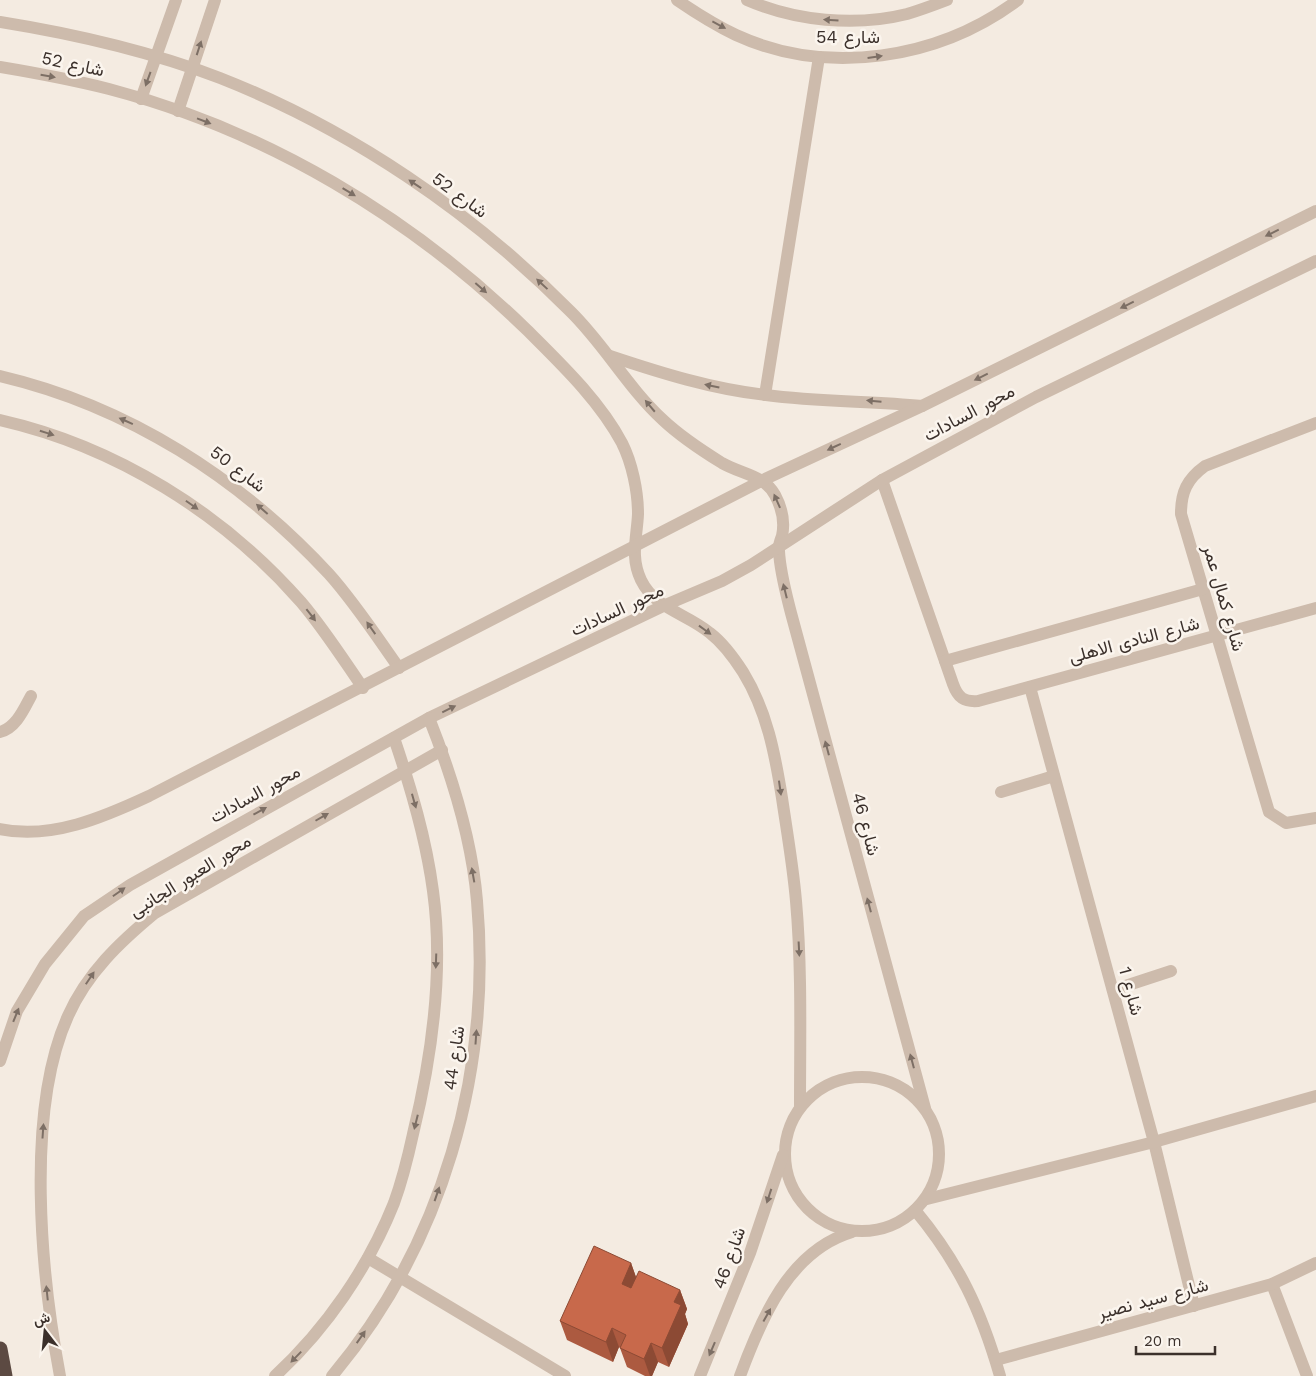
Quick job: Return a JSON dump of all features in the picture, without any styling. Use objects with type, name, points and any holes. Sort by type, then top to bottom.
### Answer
[{"type":"highway","points":[[0,1349],[6,1376]]},
{"type":"street","points":[[141,100],[176,0]]},
{"type":"street","points":[[178,112],[215,0]]},
{"type":"street","name":"شارع 54","points":[[677,0],[737,35],[777,49],[819,57],[871,58],[922,49],[970,30],[1018,0]]},
{"type":"street","name":"شارع 54","points":[[747,0],[765,8],[811,19],[859,21],[907,14],[947,0]]},
{"type":"street","name":"شارع 52","points":[[0,22],[76,35],[156,56],[220,78],[288,108],[373,157],[430,194],[529,272],[572,312],[661,418],[692,444],[726,465],[763,480]]},
{"type":"street","points":[[765,395],[819,57]]},
{"type":"street","name":"شارع 52","points":[[0,67],[56,77],[141,100],[178,112],[272,150],[371,205],[426,243],[506,310],[547,349],[608,421],[624,447],[634,480],[638,514],[634,548],[636,565],[641,580],[650,594],[662,606]]},
{"type":"street","name":"محور السادات","points":[[0,829],[10,831],[58,828],[105,817],[363,688],[763,480],[922,406],[1316,211]]},
{"type":"street","name":"محور السادات","points":[[0,1061],[17,1011],[45,964],[84,916],[130,885],[429,718],[662,606],[722,581],[778,548],[882,480],[1036,397],[1316,261]]},
{"type":"street","points":[[610,356],[686,380],[765,395],[922,406]]},
{"type":"street","name":"شارع 50","points":[[0,376],[83,402],[139,427],[192,457],[242,492],[288,532],[330,576],[368,624],[399,668]]},
{"type":"street","points":[[0,420],[73,442],[125,465],[174,492],[220,525],[262,562],[301,602],[363,688]]},
{"type":"street","name":"شارع كمال عمر","points":[[1316,423],[1205,466],[1185,486],[1181,500],[1181,514],[1269,812],[1277,819],[1286,823],[1316,818]]},
{"type":"street","points":[[763,480],[780,504],[782,534],[778,548]]},
{"type":"street","points":[[882,480],[945,661],[1203,589]]},
{"type":"street","name":"شارع 46","points":[[778,548],[782,579],[791,614],[925,1108]]},
{"type":"street","points":[[662,606],[687,617],[709,632],[728,651],[743,672],[758,701],[769,731],[777,763],[796,898],[800,992],[800,1108]]},
{"type":"street","name":"شارع النادى الاهلى","points":[[945,661],[956,693],[962,699],[978,702],[1316,608]]},
{"type":"street","name":"شارع 1","points":[[1030,687],[1154,1142],[1194,1306]]},
{"type":"street","points":[[0,732],[21,716],[31,696]]},
{"type":"street","name":"شارع 44","points":[[332,1376],[384,1305],[428,1219],[460,1128],[475,1052],[480,976],[477,899],[464,824],[442,750],[429,718]]},
{"type":"street","name":"شارع 44","points":[[275,1376],[297,1356],[336,1307],[368,1258],[394,1203],[406,1165],[426,1076],[435,1003],[437,948],[433,893],[424,838],[394,738]]},
{"type":"street","name":"محور العبور الجانبى","points":[[60,1376],[47,1290],[42,1220],[42,1149],[45,1103],[52,1058],[68,1015],[91,976],[120,942],[156,913],[442,750]]},
{"type":"street","points":[[1001,792],[1054,776]]},
{"type":"street","points":[[1112,990],[1171,971]]},
{"type":"street","points":[[863,1077],[881,1079],[898,1085],[925,1108],[935,1129],[940,1152],[939,1167],[927,1199],[916,1210],[898,1222],[878,1230],[857,1231],[837,1228],[819,1219],[804,1206],[792,1189],[786,1170],[784,1150],[792,1121],[800,1108],[827,1084],[863,1077]]},
{"type":"street","points":[[927,1199],[1154,1142],[1316,1096]]},
{"type":"street","name":"شارع 46","points":[[700,1376],[750,1253],[784,1150]]},
{"type":"street","points":[[916,1210],[940,1240],[960,1271],[996,1360],[1000,1376]]},
{"type":"street","points":[[740,1376],[763,1323],[785,1283],[799,1263],[816,1248],[835,1237],[857,1231]]},
{"type":"street","points":[[368,1258],[565,1376]]},
{"type":"street","name":"شارع سيد نصير","points":[[996,1360],[1272,1284],[1316,1263]]},
{"type":"street","points":[[1272,1284],[1307,1376]]},
{"type":"building","points":[[594,1246],[631,1263],[622,1284],[631,1288],[639,1271],[680,1290],[674,1302],[681,1305],[662,1348],[651,1343],[644,1359],[620,1348],[626,1335],[612,1328],[606,1342],[560,1321]]}]
